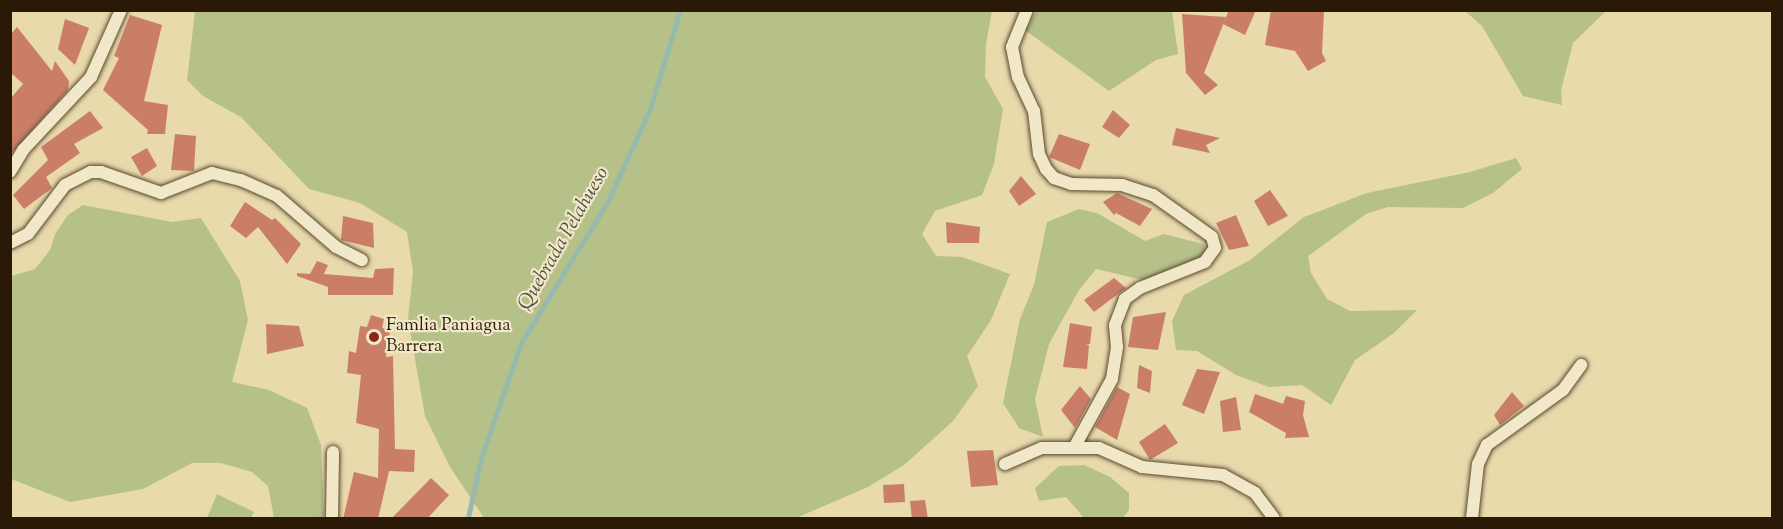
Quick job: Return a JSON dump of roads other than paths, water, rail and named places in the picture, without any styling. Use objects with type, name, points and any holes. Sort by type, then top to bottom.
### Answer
[{"type":"street","points":[[10,172],[23,150],[91,77],[121,10]]},
{"type":"street","points":[[1027,10],[1012,47],[1018,77],[1034,111],[1039,154],[1046,169],[1054,178],[1071,184],[1122,185],[1153,195],[1212,237],[1215,248],[1205,262],[1140,288],[1125,299],[1115,325],[1117,348],[1112,379],[1075,446]]},
{"type":"street","points":[[10,243],[28,234],[65,186],[91,172],[101,172],[161,193],[212,173],[241,180],[277,196],[336,247],[362,260]]},
{"type":"street","points":[[1472,519],[1478,464],[1487,444],[1563,390],[1581,365]]},
{"type":"street","points":[[1005,464],[1042,448],[1075,446],[1099,448],[1142,467],[1223,475],[1255,493],[1274,519]]},
{"type":"street","points":[[332,519],[333,452]]},
{"type":"waterway","name":"Quebrada Pelahueso","points":[[468,518],[481,458],[521,343],[608,201],[650,109],[680,10]]},
{"type":"place","name":"Famlia Paniagua Barrera","points":[[374,337]]}]
